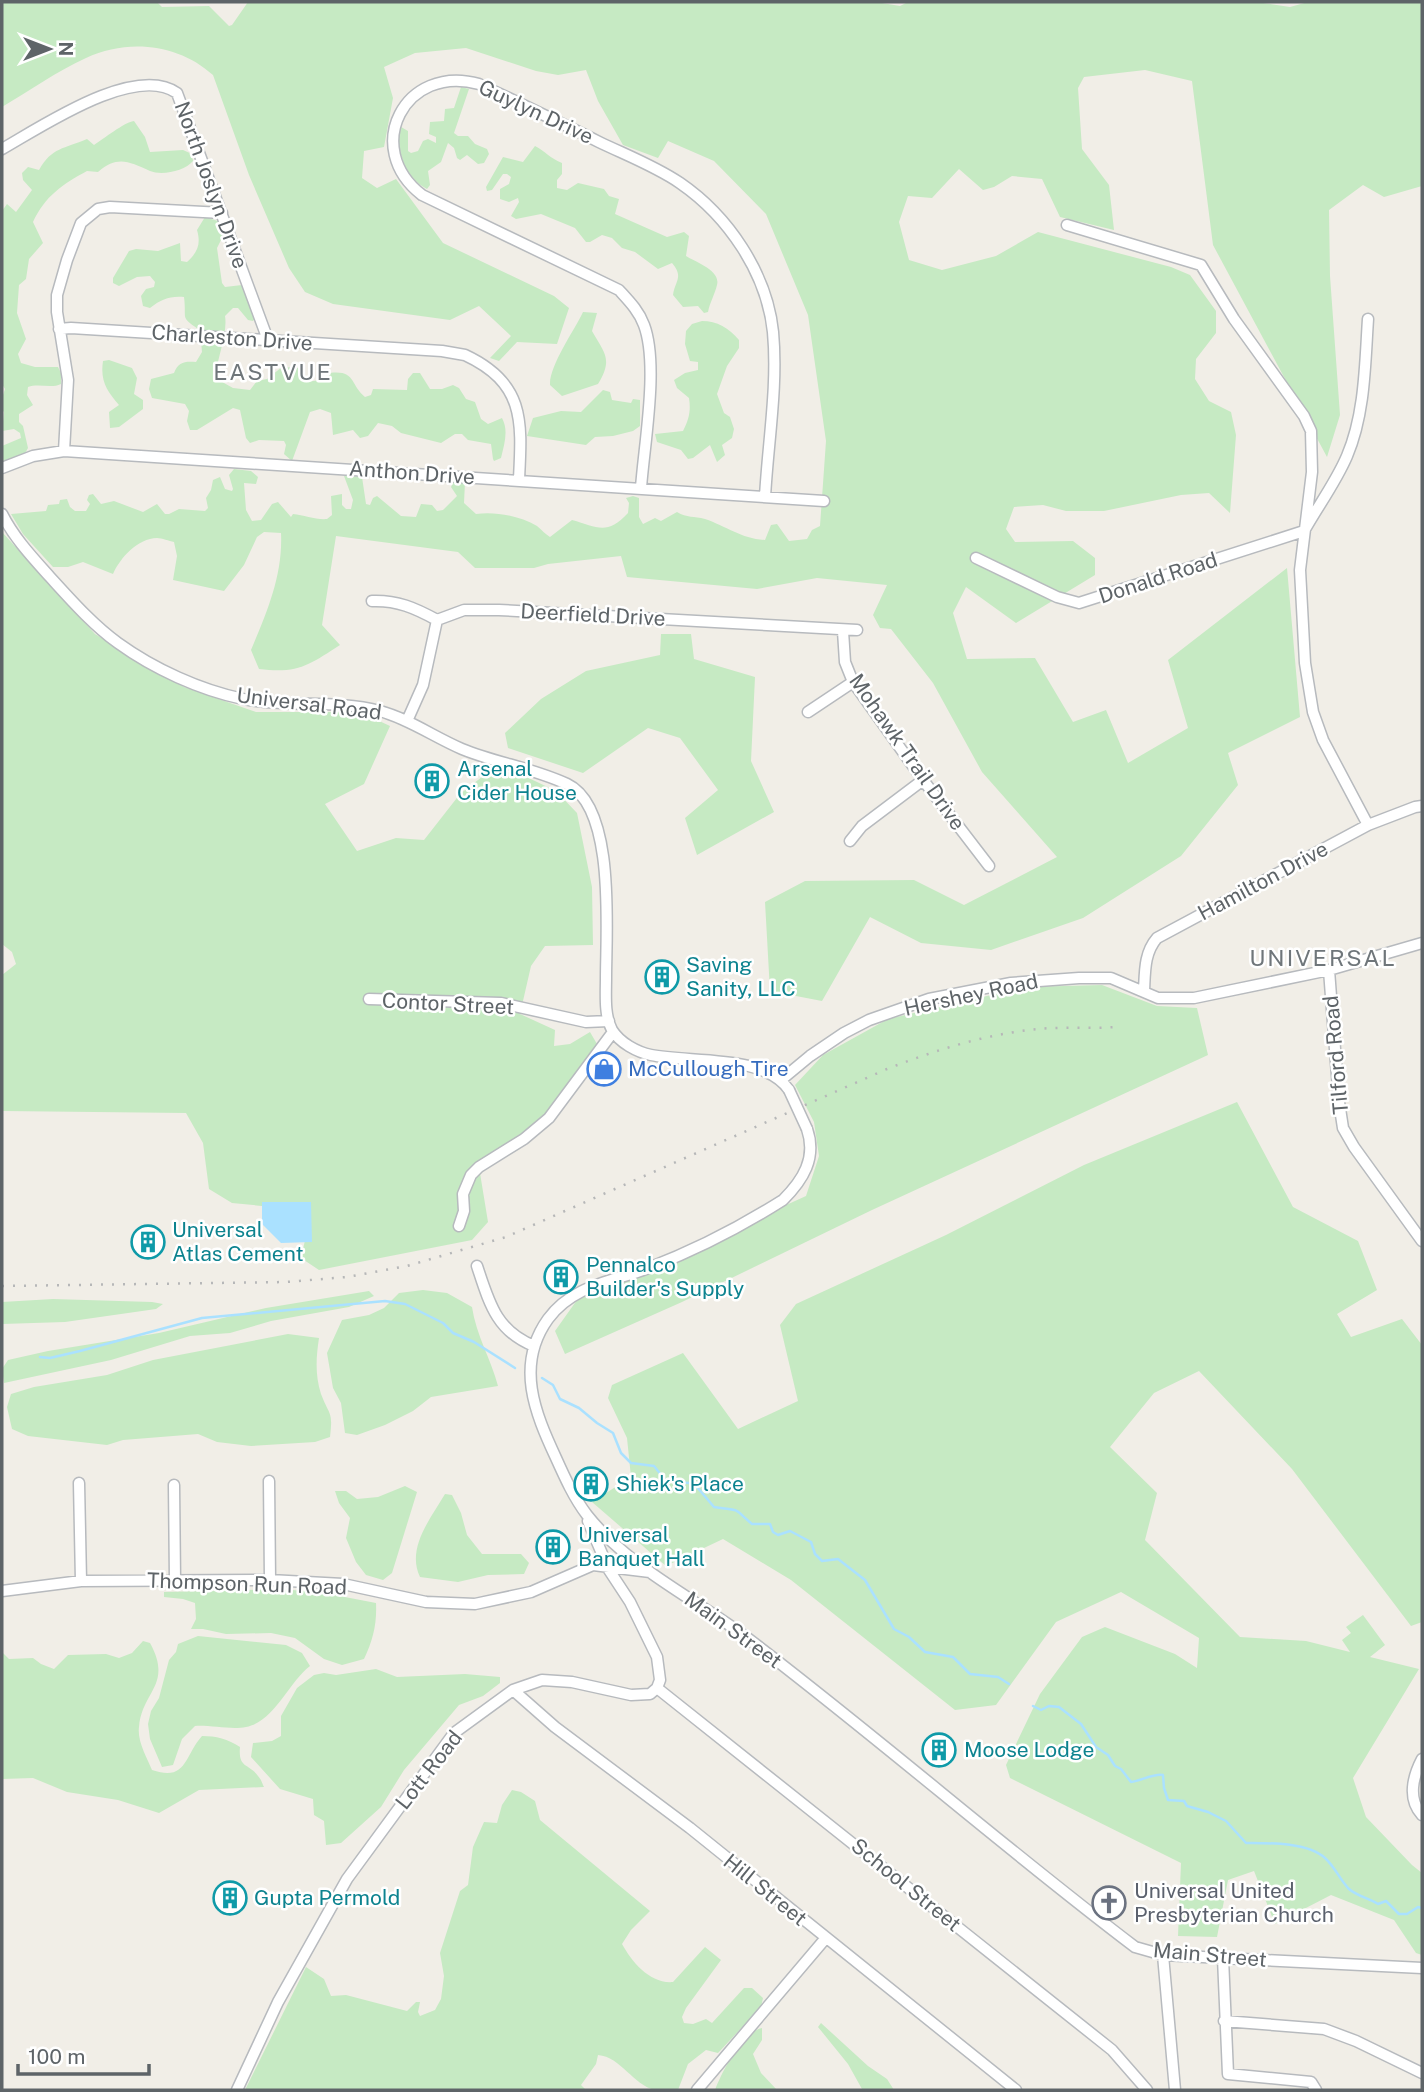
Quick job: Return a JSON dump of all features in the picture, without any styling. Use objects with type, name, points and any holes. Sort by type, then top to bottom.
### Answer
[{"type":"street","name":"Guylyn Drive","points":[[641,488],[651,367],[650,344],[644,324],[634,305],[619,290],[414,189],[397,163],[393,149],[394,134],[401,110],[418,93],[432,84],[455,79],[479,84],[501,94],[660,171],[704,201],[724,223],[757,275],[773,329],[774,364],[765,497]]},
{"type":"street","name":"North Joslyn Drive","points":[[2,149],[98,97],[131,86],[163,86],[177,93],[268,340]]},
{"type":"street","points":[[64,451],[68,380],[57,294],[74,237],[81,223],[98,209],[110,207],[222,213]]},
{"type":"street","points":[[1067,225],[1201,265],[1234,319],[1304,416],[1311,431],[1312,472],[1300,570],[1305,663],[1313,712],[1323,740],[1368,825]]},
{"type":"street","points":[[1304,531],[1347,456],[1361,398],[1368,319]]},
{"type":"street","name":"Charleston Drive","points":[[60,329],[442,351],[465,355],[484,363],[505,383],[517,404],[521,426],[519,480]]},
{"type":"street","name":"Anthon Drive","points":[[2,468],[31,456],[64,451],[824,501]]},
{"type":"street","name":"Universal Road","points":[[2,514],[8,526],[38,564],[78,608],[118,643],[168,673],[242,698],[356,706],[381,711],[460,748],[571,786],[587,803],[598,829],[605,882],[606,997],[611,1026]]},
{"type":"street","name":"Donald Road","points":[[976,558],[1057,597],[1079,603],[1304,531]]},
{"type":"street","points":[[372,601],[391,600],[437,620],[423,685],[407,721]]},
{"type":"street","name":"Deerfield Drive","points":[[437,620],[464,610],[499,610],[857,630]]},
{"type":"street","name":"Mohawk Trail Drive","points":[[843,631],[845,662],[853,682],[989,866]]},
{"type":"street","points":[[808,712],[853,682]]},
{"type":"street","points":[[850,841],[862,826],[923,780]]},
{"type":"street","name":"Hamilton Drive","points":[[1144,991],[1146,960],[1150,946],[1157,938],[1368,825],[1422,806]]},
{"type":"street","name":"Hershey Road","points":[[781,1080],[844,1033],[869,1020],[929,999],[1011,983],[1079,978],[1111,978],[1158,998],[1194,998],[1329,970],[1422,943]]},
{"type":"street","name":"Tilford Road","points":[[1329,970],[1343,1128],[1422,1241]]},
{"type":"street","name":"Contor Street","points":[[369,999],[501,1003],[611,1026]]},
{"type":"street","points":[[459,1226],[464,1211],[463,1194],[471,1175],[479,1167],[524,1139],[549,1118],[611,1026],[634,1050],[643,1053],[669,1059],[759,1068],[781,1080]]},
{"type":"street","name":"Main Street","points":[[781,1080],[789,1090],[807,1129],[811,1146],[807,1170],[783,1200],[682,1253],[581,1291],[548,1319],[534,1346],[530,1382],[532,1401],[541,1428],[586,1514],[610,1540],[745,1636],[1135,1947],[1163,1955],[1422,1968]]},
{"type":"street","points":[[477,1266],[497,1318],[516,1337],[534,1346]]},
{"type":"street","points":[[270,1481],[270,1580]]},
{"type":"street","points":[[79,1483],[81,1581]]},
{"type":"street","points":[[174,1485],[175,1580]]},
{"type":"street","points":[[586,1514],[607,1565],[657,1657],[660,1680],[657,1688]]},
{"type":"street","name":"Thompson Run Road","points":[[2,1591],[81,1581],[270,1580],[343,1584],[426,1602],[475,1604],[531,1592],[593,1565],[652,1572]]},
{"type":"street","name":"Lott Road","points":[[237,2090],[278,2002],[347,1879],[454,1733],[513,1690],[542,1681],[557,1680],[631,1695],[650,1694],[657,1688]]},
{"type":"street","name":"School Street","points":[[657,1688],[1111,2050],[1147,2090]]},
{"type":"street","name":"Hill Street","points":[[513,1690],[555,1727],[690,1828],[1016,2090]]},
{"type":"street","points":[[1422,1759],[1413,1777],[1413,1791],[1418,1811],[1422,1815]]},
{"type":"street","points":[[697,2090],[825,1939]]},
{"type":"street","points":[[1163,1955],[1175,2090]]},
{"type":"street","points":[[1223,1958],[1227,2074],[1311,2082],[1316,2090]]},
{"type":"street","points":[[1224,2021],[1324,2029],[1356,2041],[1422,2073]]},
{"type":"green space","points":[[2,2],[157,2],[162,7],[209,6],[229,26],[248,2],[876,2],[900,6],[908,2],[1256,2],[1290,7],[1308,2],[1422,2],[1422,186],[1384,197],[1363,185],[1329,210],[1330,276],[1340,415],[1327,457],[1213,245],[1192,81],[1145,70],[1084,77],[1078,88],[1082,149],[1109,185],[1114,230],[1060,217],[1042,179],[1012,176],[983,190],[959,169],[932,198],[908,196],[899,222],[909,260],[942,270],[996,256],[1038,232],[1171,267],[1190,275],[1216,311],[1216,333],[1196,359],[1195,379],[1209,401],[1231,412],[1236,435],[1230,513],[1209,493],[1181,495],[1104,511],[1066,511],[1043,505],[1014,507],[1006,529],[1015,542],[1073,541],[1095,558],[1095,575],[1016,623],[966,587],[953,613],[967,659],[1035,658],[1073,722],[1106,710],[1128,763],[1188,728],[1168,660],[1287,568],[1300,717],[1228,753],[1238,785],[1181,856],[1083,918],[991,950],[921,943],[870,917],[822,1001],[770,991],[765,902],[805,881],[914,880],[964,905],[1057,857],[982,772],[933,683],[891,629],[880,628],[873,615],[887,585],[817,578],[757,589],[627,577],[621,556],[534,568],[475,568],[458,552],[336,536],[322,625],[340,645],[320,658],[294,669],[259,669],[251,650],[277,578],[281,533],[264,532],[257,537],[244,565],[224,591],[173,580],[177,556],[174,542],[159,538],[137,545],[120,562],[113,574],[83,562],[68,567],[53,567],[23,534],[11,514],[46,511],[48,505],[59,504],[60,500],[67,499],[75,511],[86,511],[90,504],[87,500],[89,495],[93,494],[101,504],[114,501],[143,512],[157,504],[165,514],[179,509],[205,511],[208,508],[206,498],[213,480],[220,477],[225,489],[232,491],[229,475],[234,469],[251,471],[258,477],[256,484],[244,483],[246,510],[252,521],[261,520],[272,504],[278,502],[291,517],[293,514],[327,519],[332,515],[331,496],[342,494],[342,505],[351,509],[353,500],[344,476],[362,477],[366,504],[370,505],[377,496],[401,516],[416,517],[421,504],[432,505],[437,511],[443,510],[457,496],[451,487],[454,481],[465,482],[464,503],[476,514],[491,513],[515,517],[537,526],[550,537],[572,520],[602,528],[614,525],[628,513],[629,503],[626,498],[633,496],[639,498],[639,517],[643,524],[655,518],[661,521],[677,512],[705,519],[757,539],[765,540],[771,525],[777,524],[789,541],[807,539],[812,530],[820,526],[826,441],[808,315],[766,214],[714,161],[668,141],[658,158],[623,145],[598,101],[586,70],[558,75],[536,71],[466,48],[415,53],[384,67],[393,98],[384,147],[364,151],[362,178],[377,188],[396,179],[443,243],[554,296],[569,308],[557,344],[517,342],[499,361],[490,358],[511,336],[479,306],[450,320],[333,304],[305,292],[289,268],[249,175],[213,75],[185,56],[152,47],[136,46],[102,52],[64,69],[2,107]]},
{"type":"green space","points":[[461,87],[469,89],[454,133],[468,136],[475,144],[487,149],[489,154],[484,163],[478,164],[467,155],[460,160],[448,143],[441,162],[428,171],[430,185],[427,189],[413,178],[404,163],[398,128],[408,131],[408,151],[411,153],[418,151],[423,141],[428,139],[436,143],[436,137],[429,134],[430,122],[444,121],[445,109],[454,108]]},
{"type":"green space","points":[[134,121],[145,137],[150,152],[183,150],[192,154],[193,161],[179,170],[167,173],[124,162],[112,163],[98,172],[87,171],[70,181],[43,205],[33,222],[43,243],[29,259],[26,279],[19,285],[17,313],[26,339],[18,354],[21,363],[35,367],[58,367],[61,384],[28,387],[27,395],[33,405],[19,414],[19,422],[23,426],[28,448],[24,455],[2,462],[2,446],[21,438],[20,433],[14,429],[2,431],[2,398],[5,389],[2,384],[2,211],[7,204],[16,212],[32,190],[23,180],[22,173],[28,167],[39,170],[49,157],[59,150],[87,139],[94,145]]},
{"type":"green space","points":[[535,146],[562,163],[562,174],[557,180],[557,188],[567,190],[578,183],[604,189],[609,196],[619,199],[615,214],[667,237],[684,232],[689,236],[686,256],[711,271],[717,280],[708,312],[704,313],[698,306],[683,307],[673,295],[678,272],[672,263],[658,269],[635,252],[622,248],[612,238],[602,235],[586,242],[575,228],[541,214],[516,219],[511,216],[519,202],[518,198],[509,202],[500,199],[500,189],[509,184],[511,177],[503,174],[492,190],[487,191],[486,187],[503,157],[523,162]]},
{"type":"green space","points":[[205,217],[221,222],[223,236],[217,248],[222,283],[225,287],[242,285],[256,317],[253,321],[248,320],[238,308],[233,308],[225,316],[225,330],[215,378],[233,388],[250,390],[257,381],[267,379],[282,367],[301,368],[306,382],[328,379],[330,373],[349,376],[365,397],[371,395],[373,389],[407,390],[408,379],[413,373],[420,373],[430,389],[453,385],[459,388],[466,399],[475,402],[481,419],[488,424],[502,418],[506,433],[501,458],[494,461],[491,444],[468,440],[462,434],[455,434],[441,443],[401,433],[392,426],[378,423],[368,436],[360,438],[353,430],[333,435],[331,413],[320,409],[310,412],[292,461],[284,454],[284,441],[259,440],[250,443],[246,438],[240,410],[233,408],[197,430],[190,430],[187,421],[189,411],[185,404],[152,398],[149,389],[151,379],[174,373],[182,363],[196,362],[202,352],[200,330],[185,317],[184,297],[166,299],[150,308],[143,306],[141,296],[146,289],[154,287],[155,282],[150,276],[137,277],[119,286],[113,283],[113,278],[129,251],[136,249],[158,251],[180,243],[181,261],[187,262],[198,247],[197,230]]},
{"type":"green space","points":[[583,312],[597,313],[592,331],[606,357],[605,368],[598,384],[562,396],[550,385],[553,368]]},
{"type":"green space","points":[[702,321],[722,326],[739,340],[739,348],[727,366],[717,394],[734,429],[732,438],[722,445],[725,455],[717,462],[710,445],[688,459],[681,450],[657,442],[655,434],[683,431],[685,427],[690,411],[689,398],[677,388],[674,380],[685,373],[698,370],[698,362],[690,361],[685,344],[686,331],[692,324]]},
{"type":"green space","points":[[109,360],[132,368],[137,378],[134,394],[143,400],[143,409],[119,427],[110,428],[109,412],[119,405],[104,380],[103,361]]},
{"type":"green space","points":[[603,390],[610,392],[612,400],[631,403],[633,399],[640,400],[640,426],[633,431],[613,436],[595,437],[586,445],[527,436],[533,418],[561,411],[581,412]]},
{"type":"green space","points":[[2,532],[95,634],[184,687],[256,712],[360,712],[390,726],[364,784],[325,804],[357,851],[396,838],[424,840],[460,794],[487,773],[516,772],[556,791],[577,813],[592,887],[593,945],[545,946],[531,966],[520,1014],[555,1030],[554,1046],[570,1044],[590,1032],[597,1044],[545,1127],[479,1167],[488,1222],[472,1240],[319,1270],[301,1258],[308,1227],[303,1210],[232,1203],[209,1189],[203,1143],[186,1113],[2,1111],[2,975],[16,964],[12,952],[2,944]]},
{"type":"green space","points":[[661,634],[691,634],[694,659],[755,677],[751,761],[774,812],[697,855],[685,818],[718,790],[680,738],[648,728],[583,773],[508,748],[505,733],[541,699],[586,671],[660,655]]},
{"type":"green space","points":[[1102,985],[1157,1006],[1197,1008],[1208,1055],[872,1210],[682,1302],[565,1354],[555,1331],[577,1300],[806,1196],[819,1156],[814,1122],[795,1085],[823,1055],[888,1019],[1025,987]]},
{"type":"green space","points":[[1237,1102],[1293,1207],[1358,1241],[1377,1290],[1337,1314],[1351,1337],[1402,1319],[1422,1345],[1422,1622],[1411,1626],[1292,1469],[1199,1371],[1154,1393],[1110,1447],[1157,1493],[1145,1540],[1240,1637],[1306,1641],[1350,1652],[1342,1640],[1351,1633],[1346,1627],[1363,1615],[1385,1645],[1370,1657],[1419,1669],[1353,1778],[1366,1817],[1422,1873],[1422,1955],[1416,1953],[1394,1920],[1331,1895],[1275,1924],[1254,1871],[1228,1880],[1217,1937],[1178,1936],[1181,1863],[1010,1778],[1006,1765],[1040,1694],[1082,1637],[1105,1627],[1175,1654],[1197,1668],[1199,1638],[1121,1592],[1056,1622],[996,1705],[955,1710],[791,1580],[723,1539],[666,1566],[592,1502],[631,1477],[627,1438],[608,1398],[612,1385],[683,1353],[738,1429],[798,1401],[780,1325],[796,1304],[946,1235],[1084,1165]]},
{"type":"green space","points":[[423,1290],[447,1293],[472,1307],[498,1386],[431,1397],[413,1411],[385,1425],[357,1435],[345,1433],[341,1403],[333,1388],[327,1353],[342,1320],[369,1315],[384,1308],[399,1293]]},
{"type":"green space","points":[[369,1291],[374,1296],[349,1307],[271,1321],[230,1333],[190,1336],[111,1360],[4,1383],[2,1369],[8,1360],[159,1333],[266,1308]]},
{"type":"green space","points":[[53,1299],[163,1304],[156,1309],[65,1322],[2,1324],[2,1302]]},
{"type":"green space","points":[[288,1334],[319,1338],[317,1373],[321,1394],[331,1418],[330,1437],[315,1442],[251,1446],[217,1442],[198,1434],[123,1440],[107,1445],[28,1436],[12,1429],[7,1407],[11,1394],[34,1387],[107,1375],[153,1360]]},
{"type":"green space","points":[[405,1486],[417,1492],[392,1573],[383,1580],[366,1575],[356,1562],[346,1538],[350,1518],[339,1503],[335,1491],[346,1491],[357,1499],[378,1497]]},
{"type":"green space","points":[[445,1494],[452,1495],[461,1513],[467,1535],[482,1554],[521,1554],[529,1563],[524,1574],[488,1575],[458,1582],[420,1577],[416,1566],[418,1544]]},
{"type":"green space","points":[[282,1589],[324,1593],[376,1603],[374,1632],[364,1659],[342,1665],[324,1659],[295,1638],[271,1633],[226,1634],[191,1629],[196,1619],[195,1603],[164,1597],[164,1592]]},
{"type":"green space","points":[[198,1636],[286,1645],[302,1653],[310,1666],[265,1717],[240,1728],[195,1726],[182,1739],[173,1765],[162,1767],[150,1739],[148,1724],[151,1711],[159,1698],[169,1660],[176,1652],[178,1644]]},
{"type":"green space","points":[[143,1641],[150,1643],[158,1669],[157,1679],[141,1715],[139,1727],[141,1744],[152,1770],[172,1773],[178,1770],[202,1736],[212,1737],[240,1747],[242,1762],[255,1772],[264,1787],[199,1790],[159,1813],[118,1800],[67,1792],[33,1778],[2,1779],[2,1652],[9,1659],[33,1658],[54,1669],[68,1655],[106,1654],[119,1658],[132,1653]]},
{"type":"green space","points":[[376,1669],[397,1677],[465,1674],[500,1677],[500,1683],[483,1696],[459,1705],[404,1770],[381,1807],[341,1843],[326,1845],[324,1821],[314,1815],[313,1799],[280,1789],[251,1757],[253,1743],[272,1741],[281,1736],[281,1716],[297,1688],[314,1675],[336,1675]]},
{"type":"green space","points":[[512,1790],[535,1801],[540,1820],[650,1911],[631,1930],[622,1944],[631,1958],[649,1976],[673,1982],[705,1947],[721,1960],[686,2008],[682,2017],[684,2023],[693,2024],[706,2019],[712,2023],[744,1988],[752,1988],[763,1998],[761,2007],[718,2053],[706,2050],[688,2064],[678,2090],[661,2091],[647,2087],[614,2061],[598,2055],[596,2064],[581,2085],[586,2090],[245,2090],[306,1967],[324,1979],[331,1996],[346,1995],[407,2011],[416,2002],[420,2002],[420,2016],[435,2010],[441,1999],[444,1976],[440,1953],[460,1891],[468,1885],[473,1847],[484,1822],[497,1823],[502,1805]]},
{"type":"green space","points":[[821,2023],[868,2066],[887,2079],[894,2090],[861,2090],[848,2064],[818,2027]]},
{"type":"green space","points":[[762,2028],[762,2040],[753,2054],[761,2073],[777,2090],[715,2090],[740,2045]]},
{"type":"water","points":[[262,1202],[311,1202],[312,1242],[281,1243],[262,1224]]},
{"type":"waterway","points":[[40,1357],[50,1358],[80,1351],[202,1318],[385,1301],[405,1304],[443,1323],[453,1333],[474,1342],[515,1368]]},
{"type":"waterway","points":[[542,1378],[553,1385],[560,1399],[579,1408],[613,1433],[621,1453],[631,1463],[654,1466],[666,1481],[689,1483],[697,1487],[714,1507],[736,1511],[752,1524],[770,1524],[773,1532],[778,1535],[790,1531],[811,1542],[815,1554],[822,1561],[838,1559],[865,1580],[894,1629],[909,1637],[925,1652],[953,1657],[970,1674],[998,1677],[1009,1684]]},
{"type":"waterway","points":[[1033,1706],[1041,1710],[1049,1706],[1059,1707],[1081,1724],[1096,1747],[1108,1755],[1131,1782],[1163,1775],[1168,1800],[1184,1801],[1187,1806],[1226,1821],[1246,1843],[1287,1844],[1308,1849],[1325,1858],[1349,1889],[1356,1893],[1378,1904],[1386,1901],[1399,1914],[1422,1908]]},
{"type":"railway","points":[[2,1286],[286,1282],[347,1277],[407,1266],[506,1237],[922,1056],[975,1040],[1029,1030],[1117,1027]]},
{"type":"place","name":"Arsenal Cider House","points":[[432,781]]},
{"type":"place","name":"Saving Sanity, LLC","points":[[662,977]]},
{"type":"place","name":"McCullough Tire","points":[[604,1069]]},
{"type":"place","name":"Universal Atlas Cement","points":[[148,1242]]},
{"type":"place","name":"Pennalco Builder's Supply","points":[[561,1277]]},
{"type":"place","name":"Shiek's Place","points":[[591,1484]]},
{"type":"place","name":"Universal Banquet Hall","points":[[553,1547]]},
{"type":"place","name":"Moose Lodge","points":[[939,1750]]},
{"type":"place","name":"Gupta Permold","points":[[230,1898]]},
{"type":"place","name":"Universal United Presbyterian Church","points":[[1109,1903]]},
{"type":"district","name":"EASTVUE","points":[[273,372]]},
{"type":"district","name":"UNIVERSAL","points":[[1323,958]]}]
